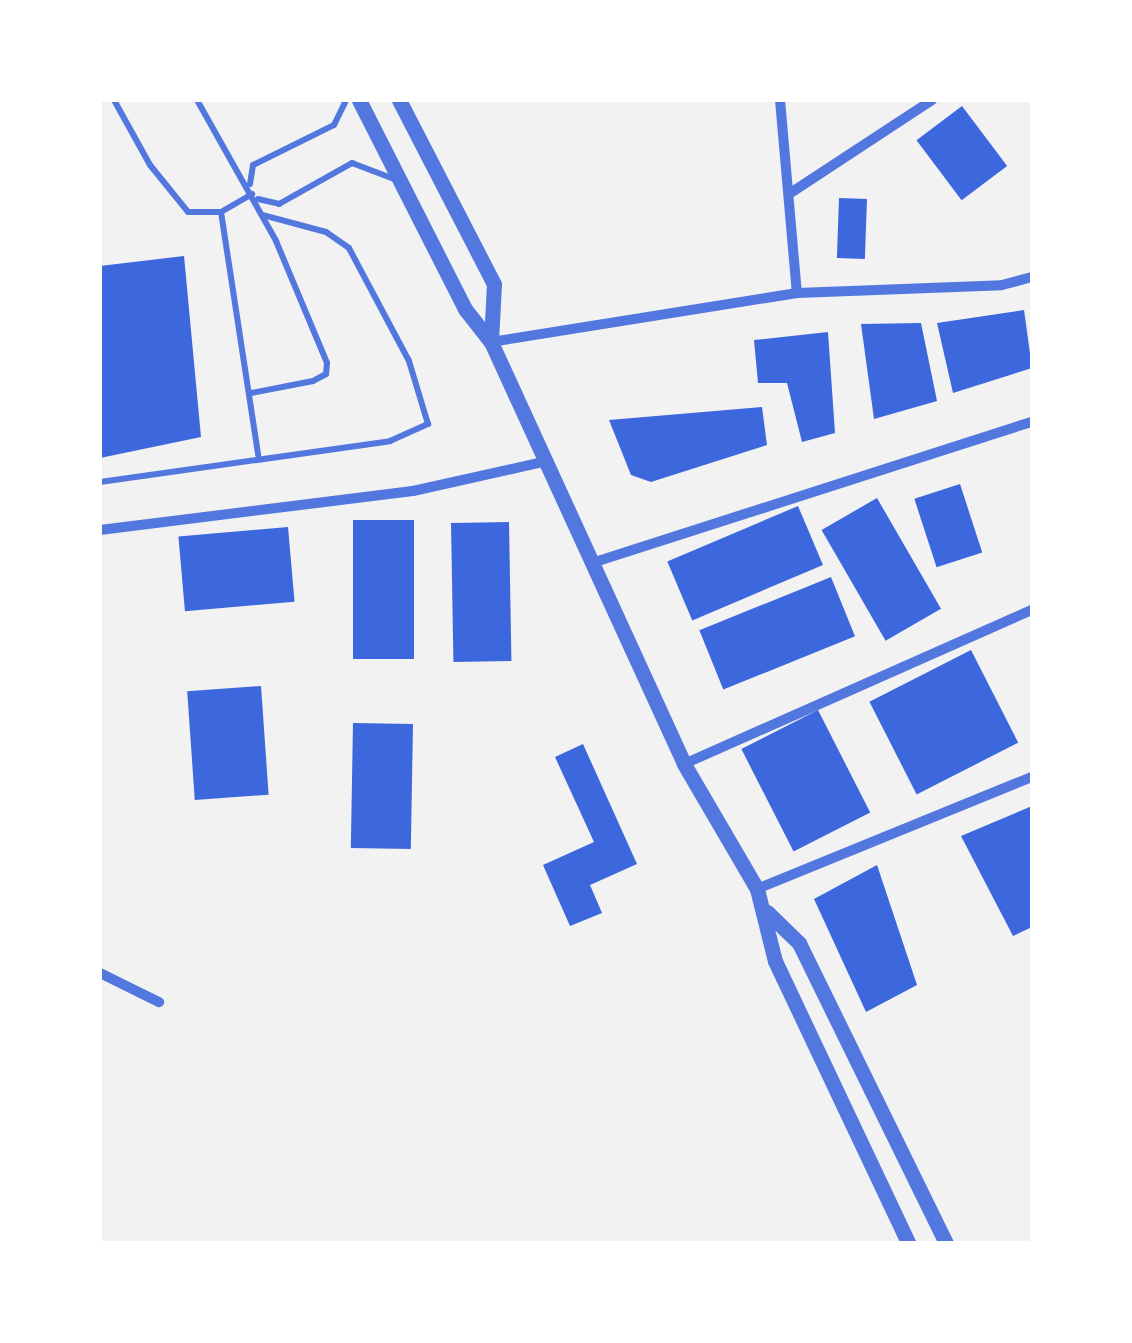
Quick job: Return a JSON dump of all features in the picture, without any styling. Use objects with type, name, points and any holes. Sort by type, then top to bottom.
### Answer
[{"type":"street","points":[[359,100],[465,309],[492,342],[684,764],[757,890],[766,912],[774,961],[908,1243]]},
{"type":"street","points":[[400,100],[494,284],[492,342]]},
{"type":"street","points":[[780,100],[796,293]]},
{"type":"street","points":[[789,194],[932,100]]},
{"type":"street","points":[[492,342],[796,293],[1002,285],[1032,277]]},
{"type":"street","points":[[594,562],[1032,422]]},
{"type":"street","points":[[100,530],[413,491],[547,461]]},
{"type":"street","points":[[684,764],[1032,610]]},
{"type":"street","points":[[757,890],[1032,776]]},
{"type":"street","points":[[766,912],[799,943],[946,1243]]},
{"type":"street","points":[[100,974],[158,1002]]},
{"type":"lane","points":[[114,100],[150,165],[188,212],[222,212],[252,194]]},
{"type":"lane","points":[[197,100],[263,215],[326,374],[251,393]]},
{"type":"lane","points":[[252,194],[252,166],[334,125],[346,100]]},
{"type":"lane","points":[[252,194],[278,204],[352,163],[400,182]]},
{"type":"lane","points":[[222,212],[258,456]]},
{"type":"lane","points":[[100,482],[258,456],[390,440],[428,424],[409,361],[350,248],[326,232],[263,215]]},
{"type":"building","points":[[962,106],[1007,166],[962,200],[916,140]]},
{"type":"building","points":[[839,198],[867,199],[865,259],[837,258]]},
{"type":"building","points":[[184,256],[201,437],[100,458],[100,266]]},
{"type":"building","points":[[1024,310],[1032,368],[953,393],[937,323]]},
{"type":"building","points":[[921,323],[937,401],[874,419],[861,324]]},
{"type":"building","points":[[828,332],[835,433],[802,442],[787,383],[758,383],[754,340]]},
{"type":"building","points":[[762,407],[767,445],[651,482],[631,475],[609,420]]},
{"type":"building","points":[[960,484],[982,552],[937,567],[914,499]]},
{"type":"building","points":[[877,498],[941,609],[886,641],[822,530]]},
{"type":"building","points":[[798,506],[823,565],[692,620],[667,561]]},
{"type":"building","points":[[353,520],[414,520],[414,659],[353,659]]},
{"type":"building","points":[[509,522],[511,661],[453,662],[451,523]]},
{"type":"building","points":[[288,527],[295,602],[185,611],[178,537]]},
{"type":"building","points":[[831,577],[855,636],[723,690],[699,630]]},
{"type":"building","points":[[971,650],[1018,743],[917,794],[869,702]]},
{"type":"building","points":[[261,686],[269,795],[195,800],[187,691]]},
{"type":"building","points":[[818,710],[870,812],[794,852],[741,749]]},
{"type":"building","points":[[353,723],[413,724],[411,849],[351,848]]},
{"type":"building","points":[[583,744],[637,864],[590,885],[602,913],[570,926],[543,865],[594,842],[555,757]]},
{"type":"building","points":[[1032,806],[1032,927],[1013,936],[961,836]]},
{"type":"building","points":[[877,865],[917,985],[866,1012],[814,899]]}]
